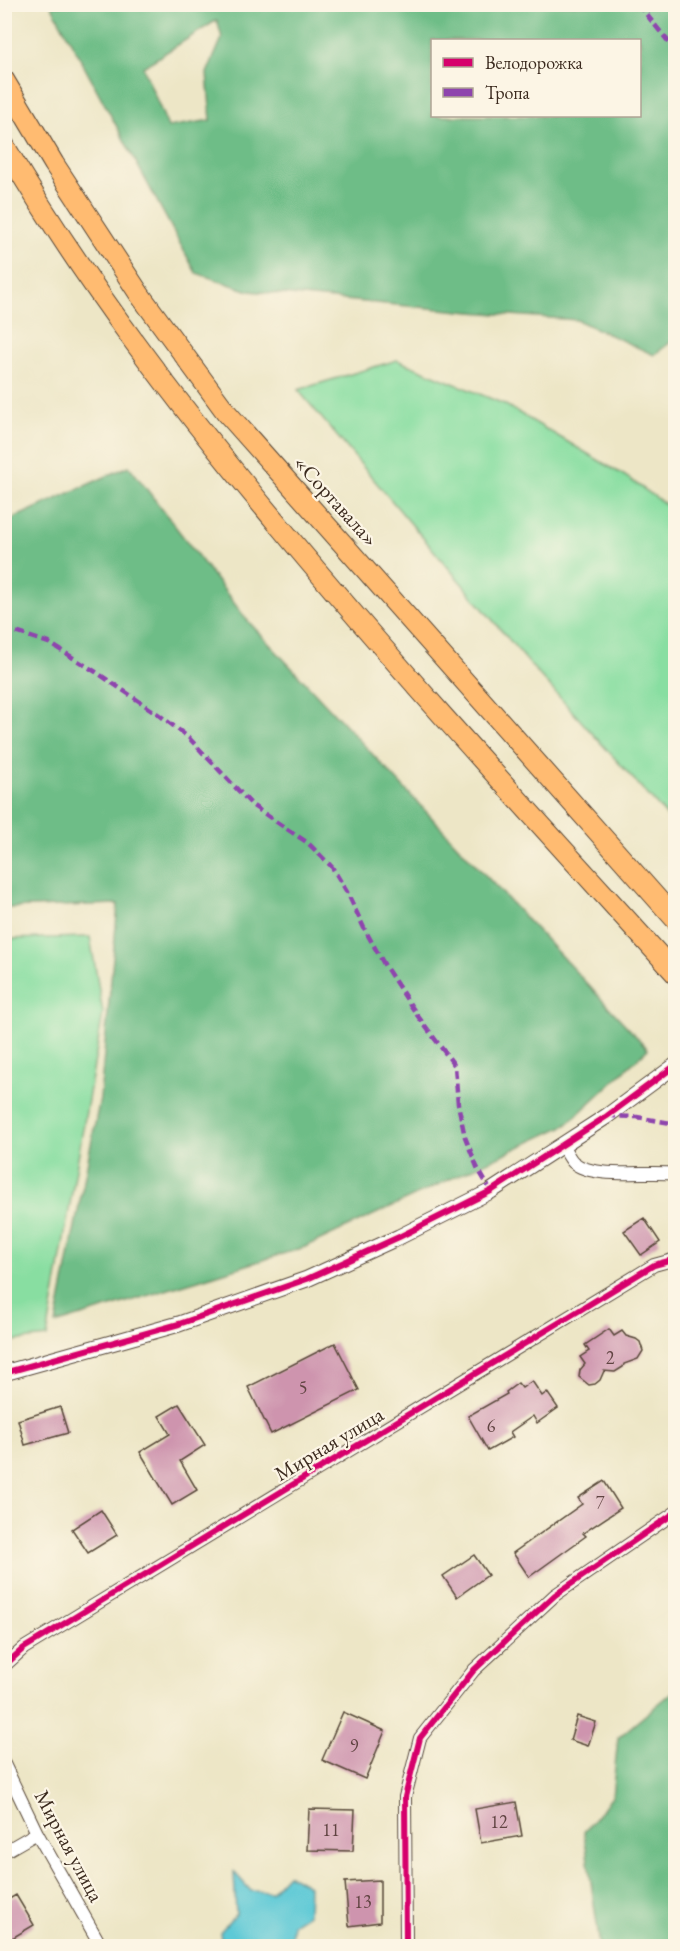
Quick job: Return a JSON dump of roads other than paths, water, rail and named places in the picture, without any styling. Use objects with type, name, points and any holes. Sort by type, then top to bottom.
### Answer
[{"type":"highway","name":"«Сортавала»","points":[[4,80],[54,164],[140,295],[226,412],[675,920]]},
{"type":"highway","points":[[4,146],[44,213],[101,297],[212,445],[354,616],[675,974]]},
{"type":"street","points":[[4,1373],[179,1323],[307,1279],[399,1237],[491,1191],[563,1146],[675,1065]]},
{"type":"street","points":[[563,1146],[573,1162],[587,1169],[605,1173],[675,1174]]},
{"type":"street","name":"Мирная улица","points":[[4,1666],[24,1648],[654,1265],[675,1259]]},
{"type":"street","points":[[406,1947],[405,1797],[420,1738],[474,1670],[555,1595],[675,1512]]},
{"type":"street","name":"Мирная улица","points":[[4,1764],[37,1833],[101,1947]]},
{"type":"street","points":[[4,1852],[37,1833]]},
{"type":"water","points":[[234,1872],[251,1891],[271,1892],[288,1874],[309,1886],[308,1914],[293,1924],[290,1946],[222,1946],[220,1932],[236,1914]]}]
